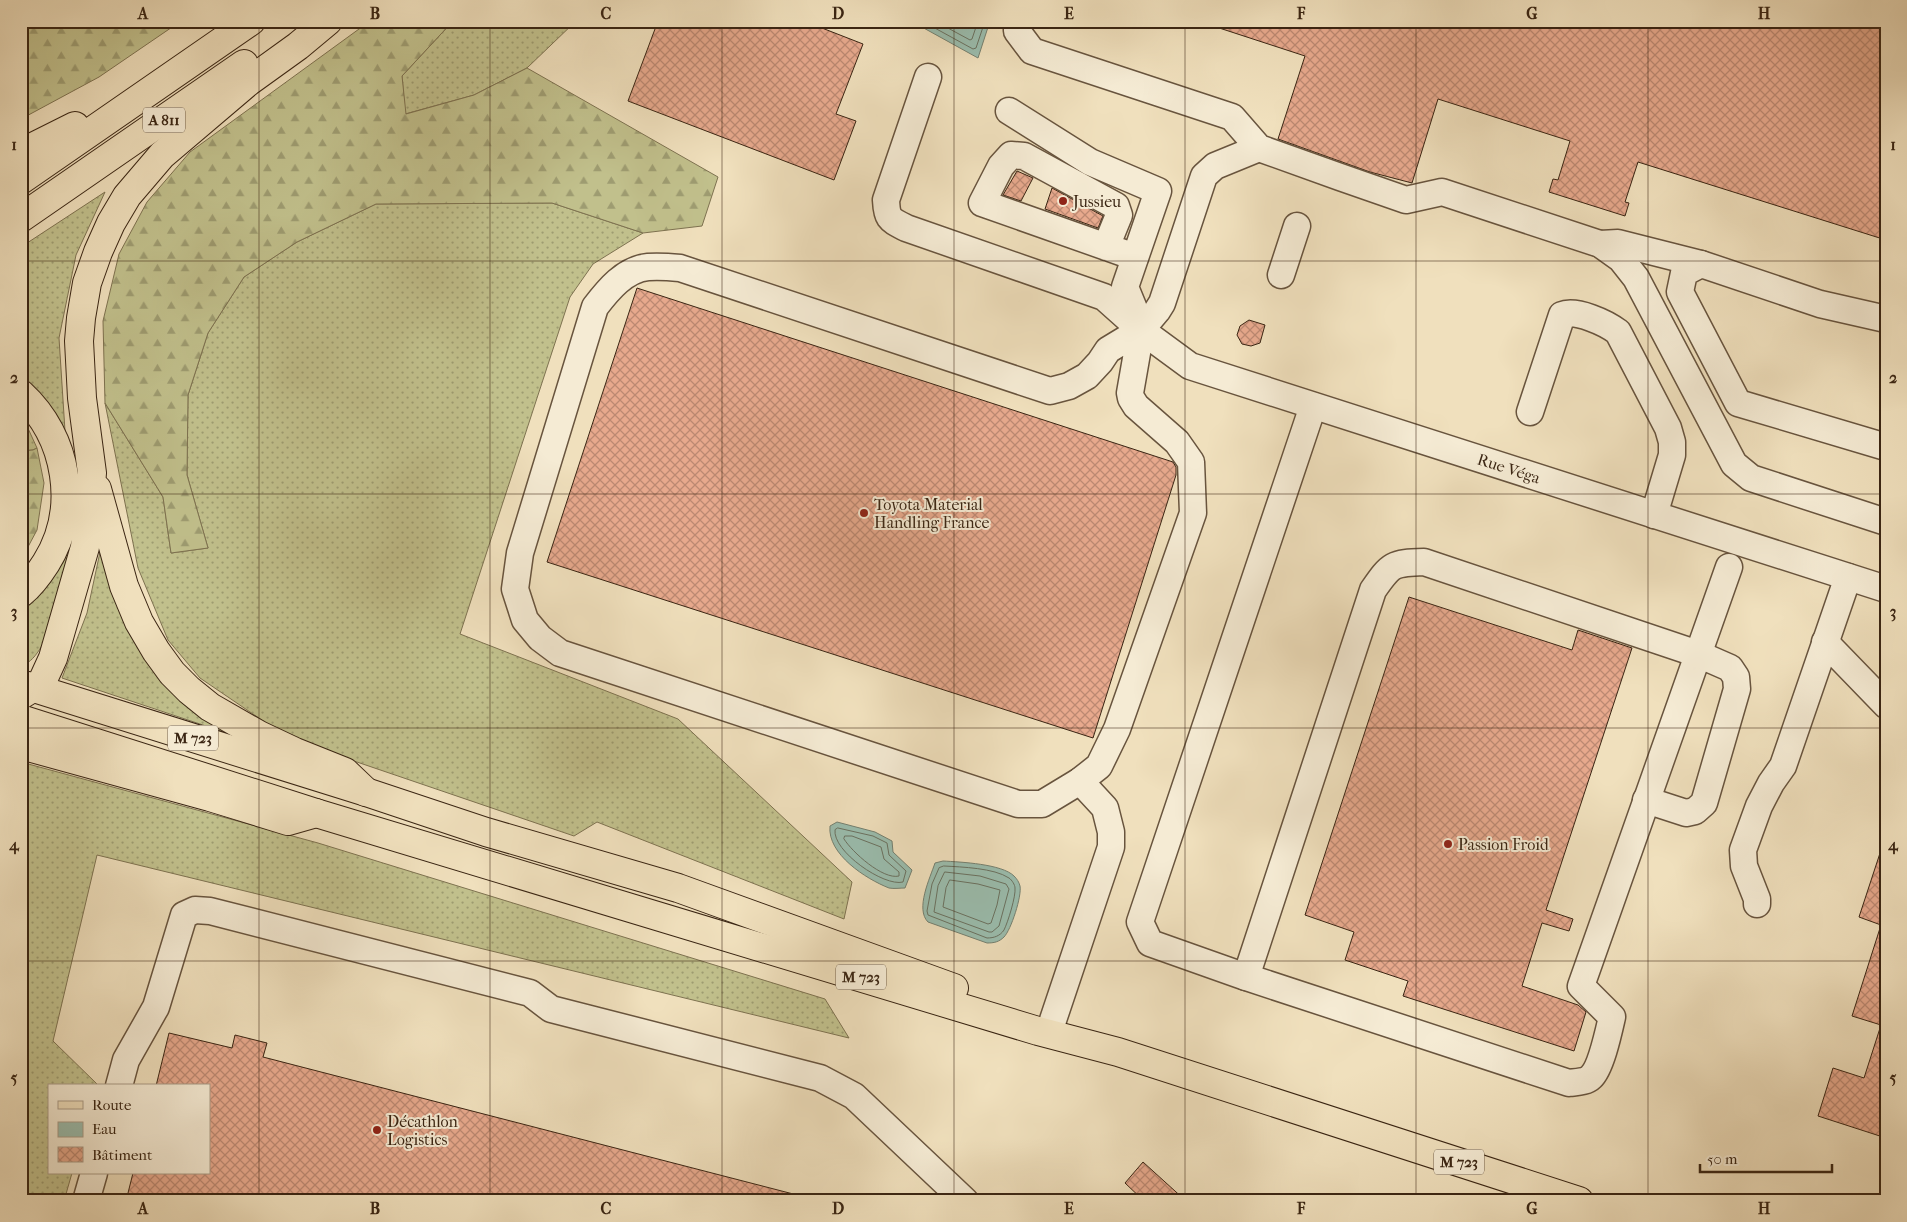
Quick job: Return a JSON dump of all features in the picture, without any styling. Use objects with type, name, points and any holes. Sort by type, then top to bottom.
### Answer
[{"type":"main road","name":"A 811","points":[[21,180],[251,21]]},
{"type":"main road","name":"A 811","points":[[21,218],[306,21]]},
{"type":"main road","points":[[328,21],[298,46],[248,82],[162,155],[127,196],[111,223],[87,283],[79,341],[82,398],[92,473],[124,586],[139,622],[156,651],[172,673],[210,707],[259,736],[345,772],[366,792]]},
{"type":"main road","points":[[21,153],[71,127],[86,122],[103,124]]},
{"type":"main road","points":[[21,394],[42,418],[56,443],[62,461],[66,497],[61,532],[52,554],[41,571],[21,593]]},
{"type":"main road","points":[[25,689],[42,682],[53,658],[85,547],[92,473]]},
{"type":"main road","name":"M 723","points":[[25,689],[366,792],[486,832],[678,888],[1052,1023],[1118,1052]]},
{"type":"main road","name":"M 723","points":[[21,719],[316,814],[1038,1031],[1118,1052],[1580,1201]]},
{"type":"main road","points":[[21,745],[210,797],[288,821],[316,814]]},
{"type":"street","points":[[1017,21],[1017,31],[1032,51],[1232,117],[1259,148],[1406,200],[1442,192],[1600,244],[1621,259],[1636,278],[1734,464],[1751,478],[1886,522]]},
{"type":"street","name":"Rue Véga","points":[[928,77],[886,200],[887,215],[890,219],[906,228],[1104,297],[1141,330],[1190,366],[1886,589]]},
{"type":"street","points":[[1009,111],[1090,162],[1158,191],[1125,287],[1141,330],[1130,393],[1136,406],[1177,442],[1191,462],[1193,512],[1117,729],[1098,766],[1080,782],[1042,804],[1018,804],[560,653],[532,631],[525,620],[514,589],[520,553],[596,307],[611,287],[624,276],[646,267],[680,268],[1050,391],[1069,386],[1087,376],[1108,350],[1141,330],[1162,303],[1204,176],[1215,166],[1259,148]]},
{"type":"street","points":[[1106,247],[1119,215],[1116,206],[1024,156],[1010,155],[1001,166],[982,203],[1106,247],[1135,257]]},
{"type":"street","points":[[1281,275],[1298,226]]},
{"type":"street","points":[[1600,244],[1618,243],[1701,264],[1820,304],[1886,318]]},
{"type":"street","points":[[1701,264],[1684,273],[1680,292],[1738,403],[1886,447]]},
{"type":"street","points":[[1530,412],[1562,314],[1569,312],[1608,324],[1618,332],[1668,428],[1672,442],[1672,455],[1654,515]]},
{"type":"street","points":[[1313,406],[1140,922],[1150,943],[1246,977],[1569,1083],[1585,1081],[1596,1070],[1612,1017],[1580,986],[1729,567]]},
{"type":"street","points":[[1246,977],[1373,590],[1387,570],[1400,563],[1424,562],[1698,654],[1730,668],[1736,677],[1737,689],[1704,803],[1695,811],[1686,813],[1646,800]]},
{"type":"street","points":[[1757,904],[1744,866],[1743,850],[1759,806],[1771,783],[1783,766],[1848,577]]},
{"type":"street","points":[[1825,642],[1886,706]]},
{"type":"street","points":[[1052,1023],[1111,847],[1105,808],[1080,782]]},
{"type":"street","points":[[120,1084],[126,1060],[156,1007],[184,914],[195,910],[210,911],[530,993],[551,1010],[820,1078],[854,1096],[965,1201]]},
{"type":"street","points":[[86,1201],[94,1174]]},
{"type":"green space","points":[[21,21],[181,21],[99,77],[21,119]]},
{"type":"green space","points":[[370,21],[453,21],[402,76],[406,114],[474,95],[527,68],[718,177],[702,226],[643,233],[552,203],[376,204],[297,242],[244,277],[208,333],[188,395],[187,475],[208,548],[171,553],[163,497],[105,403],[103,321],[119,254],[147,202],[190,152]]},
{"type":"green space","points":[[453,21],[576,21],[527,68],[474,95],[405,114],[402,76]]},
{"type":"green space","points":[[105,192],[76,255],[59,338],[65,431],[45,400],[21,381],[21,247]]},
{"type":"green space","points":[[552,203],[643,233],[593,264],[570,297],[460,634],[678,719],[852,882],[844,919],[597,822],[574,836],[354,761],[275,729],[200,678],[168,640],[138,568],[105,403],[163,497],[171,553],[208,548],[187,475],[188,395],[208,333],[244,277],[297,242],[376,204]]},
{"type":"green space","points":[[21,420],[26,424],[37,448],[33,450],[21,451]]},
{"type":"green space","points":[[37,448],[44,483],[37,530],[21,560],[21,451]]},
{"type":"green space","points":[[77,505],[73,552],[55,616],[39,650],[30,661],[21,665],[21,609],[48,583]]},
{"type":"green space","points":[[103,538],[115,589],[230,734],[62,678],[87,613]]},
{"type":"green space","points":[[21,762],[318,843],[825,999],[849,1038],[97,855],[53,1041],[97,1084],[48,1084],[48,1174],[72,1174],[64,1201],[21,1201]]},
{"type":"water","points":[[911,21],[990,21],[978,58]]},
{"type":"water","points":[[837,822],[875,832],[892,841],[893,852],[912,870],[905,888],[889,888],[880,884],[859,872],[841,856],[831,836],[830,826]]},
{"type":"water","points":[[943,861],[991,866],[1008,872],[1017,879],[1020,886],[1018,905],[1010,927],[1002,939],[987,943],[928,922],[924,916],[923,909],[925,893],[935,863]]},
{"type":"building","points":[[658,21],[804,21],[863,44],[836,114],[856,121],[834,180],[628,101]]},
{"type":"building","points":[[1208,21],[1886,21],[1886,240],[1638,162],[1625,202],[1629,203],[1625,216],[1549,192],[1553,179],[1558,180],[1570,141],[1438,99],[1412,183],[1370,172],[1278,139],[1305,56],[1207,24]]},
{"type":"building","points":[[1017,171],[1033,178],[1021,201],[1003,195]]},
{"type":"building","points":[[1052,188],[1103,216],[1098,228],[1045,209]]},
{"type":"building","name":"Toyota Material Handling France","points":[[637,288],[1173,462],[1176,467],[1176,475],[1093,738],[547,562]]},
{"type":"building","points":[[1249,320],[1265,325],[1260,343],[1251,346],[1242,344],[1237,335],[1240,326]]},
{"type":"building","name":"Passion Froid","points":[[1409,597],[1572,650],[1578,630],[1632,648],[1546,910],[1573,919],[1569,931],[1542,923],[1522,986],[1578,1005],[1586,1012],[1574,1051],[1403,996],[1408,981],[1345,960],[1354,932],[1305,915]]},
{"type":"building","points":[[1883,844],[1886,844],[1886,1138],[1818,1116],[1833,1068],[1864,1078],[1881,1025],[1852,1016],[1881,925],[1859,917]]},
{"type":"building","name":"Décathlon Logistics","points":[[169,1033],[232,1048],[235,1035],[267,1043],[263,1057],[801,1196],[801,1201],[126,1201],[133,1174],[210,1174],[210,1084],[156,1084]]},
{"type":"building","points":[[1143,1162],[1186,1201],[1144,1201],[1125,1183]]},
{"type":"place","name":"Jussieu","points":[[1063,201]]},
{"type":"place","name":"Toyota Material Handling France","points":[[864,513]]},
{"type":"place","name":"Passion Froid","points":[[1448,844]]},
{"type":"place","name":"Décathlon Logistics","points":[[377,1130]]}]
